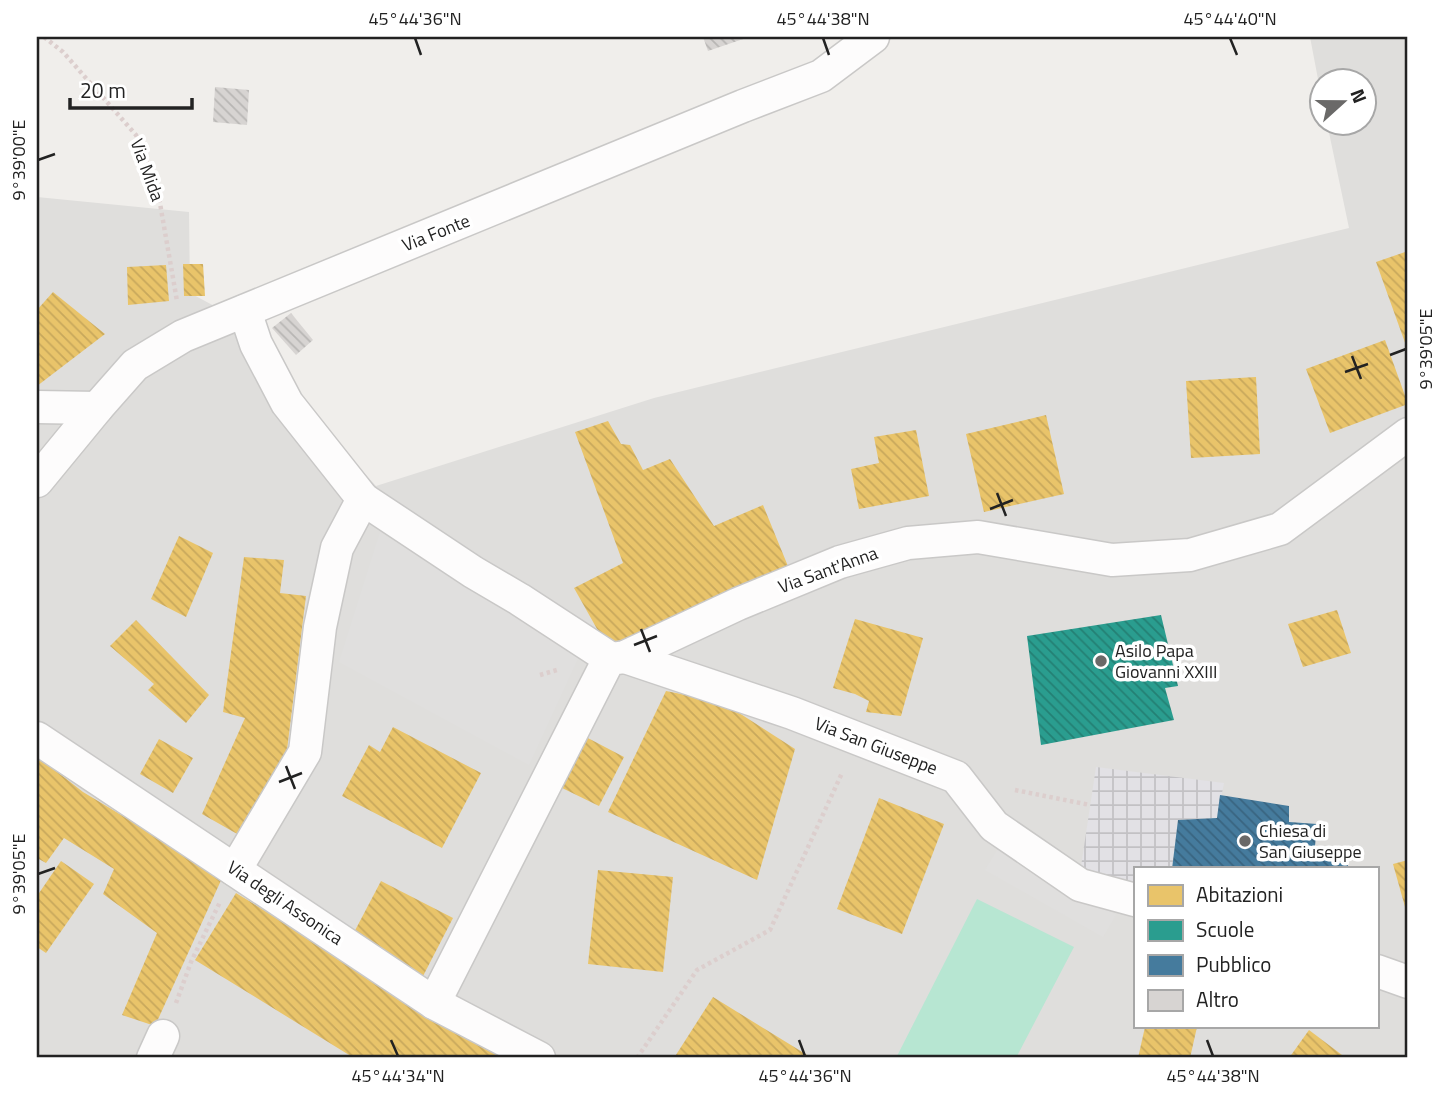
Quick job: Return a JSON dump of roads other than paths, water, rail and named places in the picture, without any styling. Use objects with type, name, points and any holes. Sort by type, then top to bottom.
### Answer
[{"type":"street","name":"Via Fonte","points":[[37,481],[135,365],[183,336],[821,76],[873,37]]},
{"type":"street","name":"Via San Giuseppe","points":[[244,311],[256,344],[287,403],[363,499],[473,572],[618,658],[792,713],[956,777],[994,826],[1080,884],[1134,900]]},
{"type":"street","points":[[37,407],[97,408]]},
{"type":"street","name":"Via Sant'Anna","points":[[618,658],[840,562],[908,543],[978,537],[1112,560],[1190,555],[1279,529],[1408,434]]},
{"type":"street","points":[[235,870],[305,752],[320,627],[337,548],[363,499]]},
{"type":"street","points":[[434,1003],[606,666],[618,658]]},
{"type":"street","name":"Via degli Assonica","points":[[37,738],[434,1003],[540,1058]]},
{"type":"street","points":[[1378,971],[1408,982]]},
{"type":"place","name":"Asilo Papa Giovanni XXIII","points":[[1101,661]]},
{"type":"place","name":"Chiesa di San Giuseppe","points":[[1245,841]]}]
